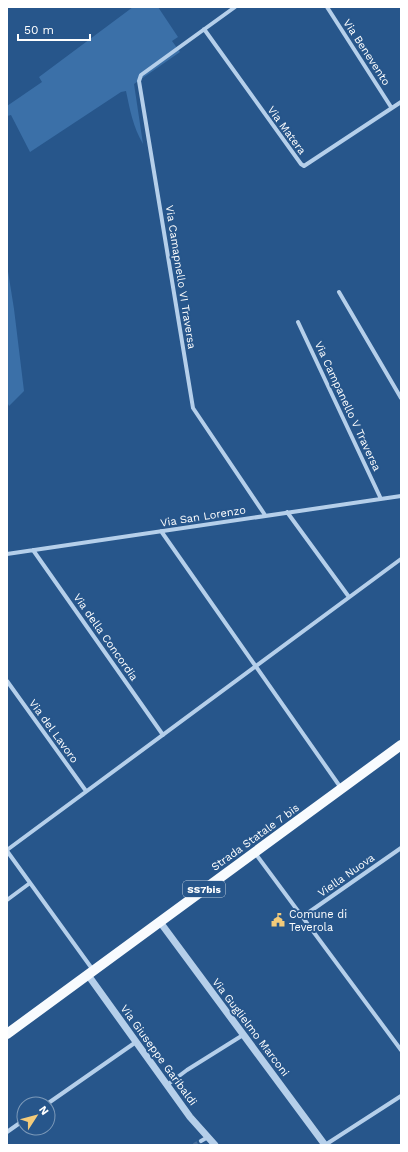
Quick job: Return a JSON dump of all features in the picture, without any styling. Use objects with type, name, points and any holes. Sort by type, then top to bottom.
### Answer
[{"type":"main road","name":"Strada Statale 7 bis","points":[[7,1034],[401,745]]},
{"type":"street","name":"Via Camapnello VI Traversa","points":[[235,7],[141,75],[139,81],[194,408],[266,515]]},
{"type":"street","name":"Via Benevento","points":[[327,7],[392,107]]},
{"type":"street","name":"Via Matera","points":[[204,30],[301,164],[304,166],[401,102]]},
{"type":"street","points":[[339,292],[401,398]]},
{"type":"street","name":"Via Campanello V Traversa","points":[[298,322],[381,499]]},
{"type":"street","name":"Via San Lorenzo","points":[[7,554],[401,496]]},
{"type":"street","points":[[287,512],[349,598]]},
{"type":"street","points":[[161,531],[341,789]]},
{"type":"street","name":"Via della Concordia","points":[[33,550],[163,735]]},
{"type":"street","points":[[91,973],[7,851],[401,559]]},
{"type":"street","name":"Via del Lavoro","points":[[7,680],[86,791]]},
{"type":"street","name":"Viella Nuova","points":[[302,917],[401,848]]},
{"type":"street","points":[[254,852],[401,1050]]},
{"type":"street","points":[[7,900],[30,883]]},
{"type":"street","name":"Via Guglielmo Marconi","points":[[160,922],[325,1145]]},
{"type":"street","name":"Via Giuseppe Garibaldi","points":[[91,973],[136,1042],[190,1117],[215,1145]]},
{"type":"street","points":[[167,1085],[187,1070],[243,1035]]},
{"type":"street","points":[[56,1098],[136,1042]]},
{"type":"street","points":[[325,1145],[401,1096]]},
{"type":"street","points":[[7,1132],[16,1126]]},
{"type":"street","points":[[201,1141],[208,1137]]},
{"type":"shaded area","points":[[133,7],[158,7],[178,37],[172,41],[180,52],[134,84],[143,144],[134,125],[126,91],[121,92],[30,152],[11,115],[7,116],[7,106],[42,82],[39,77]]},
{"type":"shaded area","points":[[7,265],[24,391],[9,406],[7,402]]},
{"type":"tunnel","points":[[194,1145],[201,1141]]},
{"type":"place","name":"Comune di Teverola","points":[[278,920]]}]
